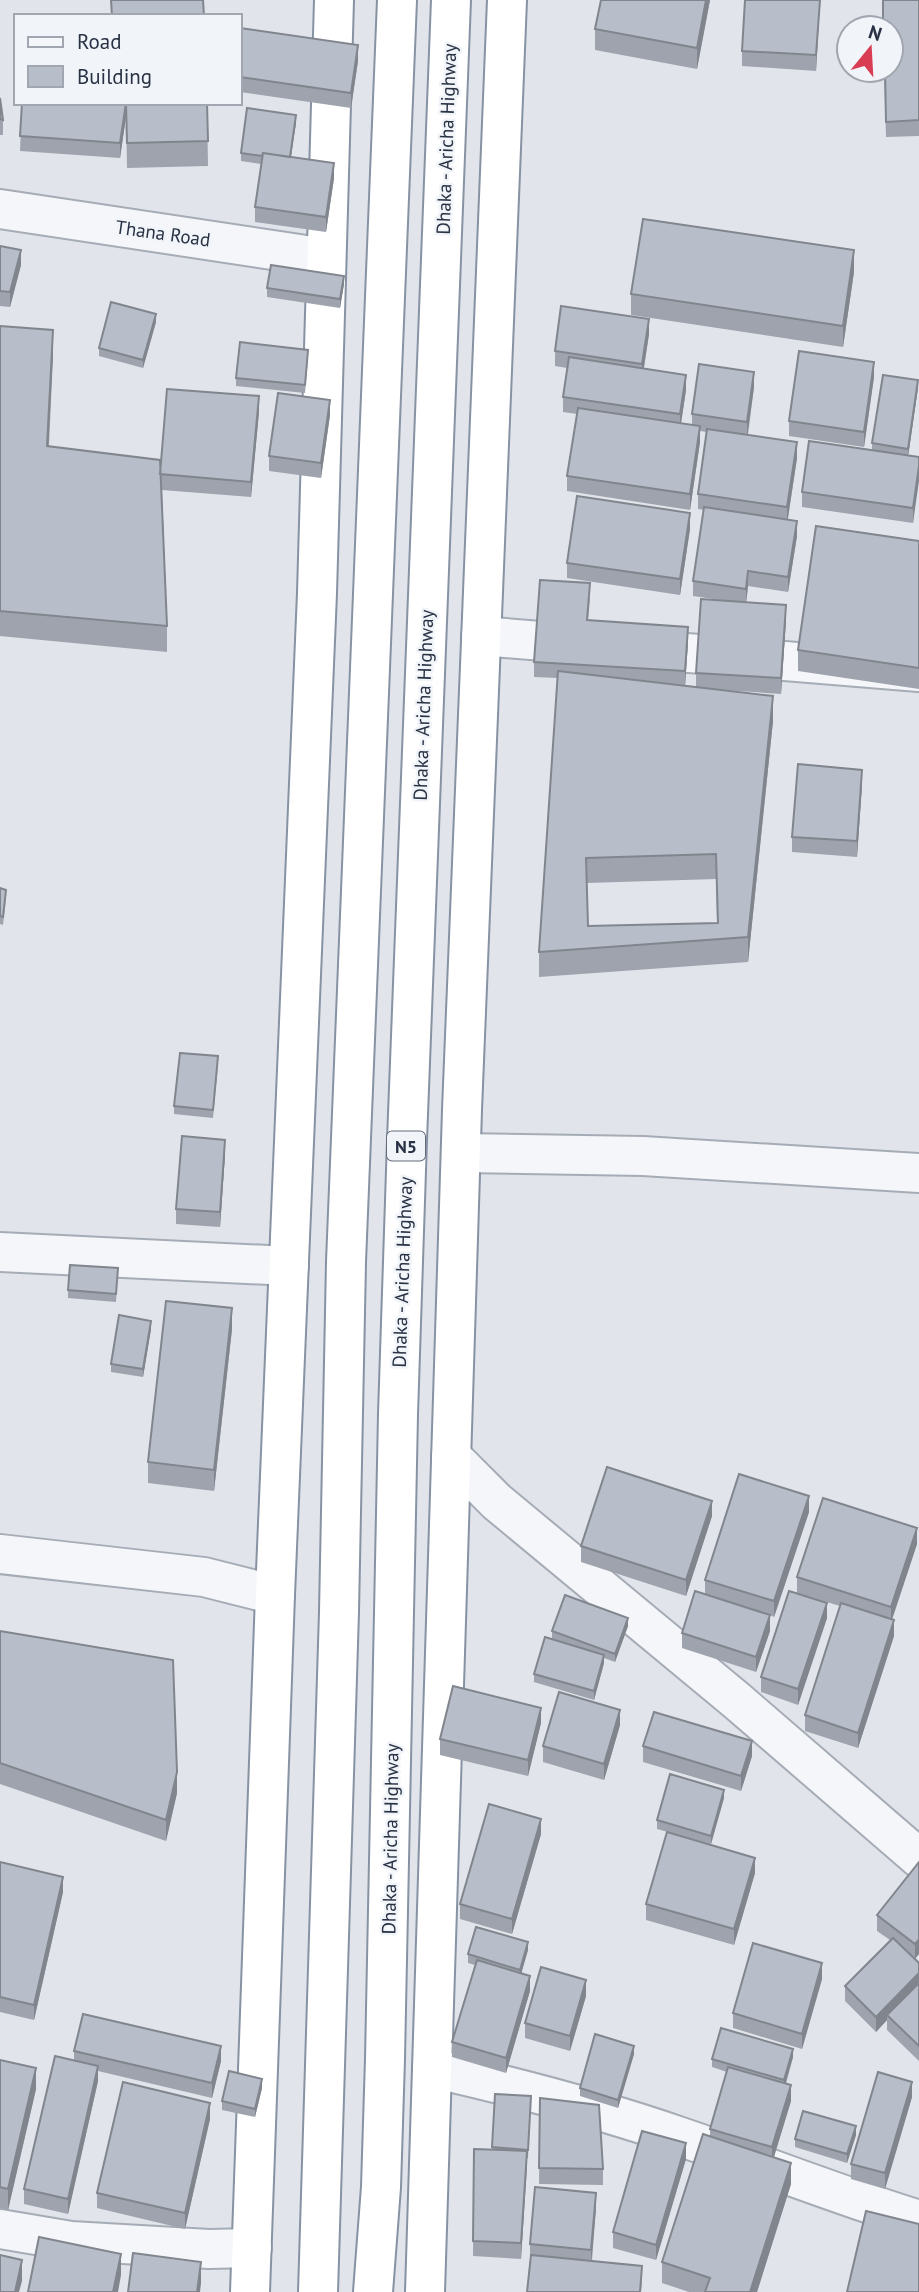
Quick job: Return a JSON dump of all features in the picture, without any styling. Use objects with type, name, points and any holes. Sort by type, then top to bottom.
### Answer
[{"type":"highway","points":[[250,2292],[275,1595],[317,579],[334,0]]},
{"type":"highway","points":[[318,2292],[338,1654],[346,1262],[397,0]]},
{"type":"highway","name":"Dhaka - Aricha Highway","points":[[373,2292],[381,2187],[385,2059],[406,1154],[451,0]]},
{"type":"highway","points":[[425,2292],[461,1153],[507,0]]},
{"type":"street","name":"Thana Road","points":[[0,209],[326,258]]},
{"type":"street","points":[[481,636],[919,672]]},
{"type":"street","points":[[461,1153],[643,1156],[919,1173]]},
{"type":"street","points":[[0,1252],[289,1266]]},
{"type":"street","points":[[451,1456],[497,1502],[736,1700],[919,1858]]},
{"type":"street","points":[[0,1554],[204,1577],[275,1595]]},
{"type":"street","points":[[432,2068],[519,2088],[676,2135],[858,2201],[919,2220]]},
{"type":"street","points":[[0,2229],[71,2241],[209,2249],[251,2248]]},
{"type":"building","points":[[111,0],[203,0],[204,14],[112,14]]},
{"type":"building","points":[[601,0],[706,0],[697,48],[595,29]]},
{"type":"building","points":[[745,0],[820,0],[816,55],[742,51]]},
{"type":"building","points":[[883,0],[919,0],[919,120],[886,122],[885,84],[905,84],[905,14],[883,14]]},
{"type":"building","points":[[242,28],[358,45],[351,93],[242,77]]},
{"type":"building","points":[[0,98],[3,120],[0,119]]},
{"type":"building","points":[[22,105],[126,105],[120,143],[20,136]]},
{"type":"building","points":[[126,105],[207,105],[208,141],[127,143]]},
{"type":"building","points":[[247,108],[296,115],[290,157],[241,153]]},
{"type":"building","points":[[263,153],[334,163],[326,217],[255,207]]},
{"type":"building","points":[[643,219],[854,250],[843,326],[631,294]]},
{"type":"building","points":[[0,246],[21,250],[10,292],[0,291]]},
{"type":"building","points":[[271,265],[344,276],[340,299],[267,288]]},
{"type":"building","points":[[111,302],[156,314],[143,360],[99,348]]},
{"type":"building","points":[[561,306],[649,319],[642,364],[555,351]]},
{"type":"building","points":[[0,326],[53,330],[47,446],[160,460],[167,626],[0,611]]},
{"type":"building","points":[[240,342],[308,350],[305,385],[236,378]]},
{"type":"building","points":[[799,351],[874,362],[864,432],[789,421]]},
{"type":"building","points":[[569,357],[686,375],[680,414],[563,397]]},
{"type":"building","points":[[699,364],[754,372],[747,422],[692,414]]},
{"type":"building","points":[[883,375],[918,380],[908,449],[872,443]]},
{"type":"building","points":[[167,389],[259,396],[251,482],[160,474]]},
{"type":"building","points":[[278,393],[330,400],[321,463],[269,456]]},
{"type":"building","points":[[578,408],[700,426],[690,494],[567,476]]},
{"type":"building","points":[[707,429],[797,442],[787,507],[698,494]]},
{"type":"building","points":[[809,441],[919,457],[913,508],[802,492]]},
{"type":"building","points":[[577,496],[690,513],[680,579],[567,563]]},
{"type":"building","points":[[704,507],[797,521],[788,577],[748,571],[746,589],[693,581]]},
{"type":"building","points":[[816,526],[919,541],[919,668],[798,650]]},
{"type":"building","points":[[540,580],[590,583],[587,620],[688,627],[685,671],[534,662]]},
{"type":"building","points":[[701,599],[786,605],[781,678],[696,673]]},
{"type":"building","points":[[558,671],[773,696],[748,937],[539,952]],"holes":[[[716,854],[718,923],[588,926],[586,858]]]},
{"type":"building","points":[[798,764],[862,770],[857,841],[792,837]]},
{"type":"building","points":[[0,888],[6,890],[3,917],[0,916]]},
{"type":"building","points":[[180,1053],[218,1056],[213,1110],[174,1106]]},
{"type":"building","points":[[182,1136],[225,1140],[220,1212],[176,1209]]},
{"type":"building","points":[[70,1265],[118,1268],[116,1294],[68,1290]]},
{"type":"building","points":[[166,1301],[232,1308],[214,1470],[148,1462]]},
{"type":"building","points":[[119,1315],[151,1321],[143,1369],[111,1364]]},
{"type":"building","points":[[607,1467],[712,1501],[686,1580],[581,1546]]},
{"type":"building","points":[[739,1474],[809,1496],[774,1601],[705,1580]]},
{"type":"building","points":[[823,1498],[917,1528],[891,1607],[797,1577]]},
{"type":"building","points":[[695,1591],[770,1615],[756,1657],[682,1633]]},
{"type":"building","points":[[789,1591],[827,1603],[798,1689],[761,1677]]},
{"type":"building","points":[[565,1595],[628,1618],[615,1654],[552,1631]]},
{"type":"building","points":[[841,1603],[894,1620],[858,1733],[805,1715]]},
{"type":"building","points":[[0,1631],[173,1660],[177,1772],[166,1820],[0,1763]]},
{"type":"building","points":[[545,1637],[604,1655],[594,1691],[534,1674]]},
{"type":"building","points":[[453,1686],[541,1708],[528,1760],[440,1739]]},
{"type":"building","points":[[559,1692],[620,1710],[604,1764],[543,1746]]},
{"type":"building","points":[[654,1712],[752,1741],[741,1776],[643,1746]]},
{"type":"building","points":[[670,1774],[724,1790],[711,1836],[657,1820]]},
{"type":"building","points":[[489,1804],[541,1819],[512,1919],[460,1904]]},
{"type":"building","points":[[667,1832],[755,1858],[734,1929],[646,1904]]},
{"type":"building","points":[[0,1862],[63,1877],[34,2005],[0,1997]]},
{"type":"building","points":[[919,1862],[919,1939],[915,1944],[877,1915]]},
{"type":"building","points":[[476,1927],[528,1942],[520,1970],[468,1954]]},
{"type":"building","points":[[893,1938],[919,1963],[919,1973],[876,2017],[845,1986]]},
{"type":"building","points":[[753,1943],[822,1963],[802,2034],[733,2013]]},
{"type":"building","points":[[477,1960],[530,1976],[506,2058],[452,2042]]},
{"type":"building","points":[[541,1967],[586,1980],[570,2036],[525,2023]]},
{"type":"building","points":[[919,1983],[919,2046],[887,2015]]},
{"type":"building","points":[[83,2014],[221,2046],[212,2083],[74,2051]]},
{"type":"building","points":[[721,2028],[793,2049],[784,2080],[712,2059]]},
{"type":"building","points":[[595,2034],[634,2046],[618,2100],[580,2088]]},
{"type":"building","points":[[55,2056],[98,2066],[68,2199],[24,2189]]},
{"type":"building","points":[[0,2060],[36,2068],[8,2189],[0,2187]]},
{"type":"building","points":[[728,2067],[791,2085],[772,2147],[710,2129]]},
{"type":"building","points":[[229,2071],[262,2079],[255,2109],[222,2101]]},
{"type":"building","points":[[878,2072],[912,2082],[885,2173],[851,2164]]},
{"type":"building","points":[[123,2082],[210,2103],[185,2213],[97,2193]]},
{"type":"building","points":[[495,2094],[531,2096],[528,2150],[492,2147]]},
{"type":"building","points":[[540,2098],[599,2105],[603,2169],[539,2168]]},
{"type":"building","points":[[803,2111],[856,2126],[847,2154],[795,2139]]},
{"type":"building","points":[[642,2131],[686,2143],[656,2245],[613,2232]]},
{"type":"building","points":[[703,2134],[791,2163],[750,2292],[705,2292],[710,2278],[662,2262]]},
{"type":"building","points":[[474,2149],[527,2151],[521,2243],[473,2241]]},
{"type":"building","points":[[535,2187],[596,2193],[591,2250],[530,2244]]},
{"type":"building","points":[[866,2211],[919,2224],[919,2292],[847,2292]]},
{"type":"building","points":[[39,2237],[121,2254],[113,2292],[28,2292]]},
{"type":"building","points":[[133,2253],[201,2262],[197,2292],[128,2292]]},
{"type":"building","points":[[0,2255],[22,2260],[15,2292],[0,2292]]},
{"type":"building","points":[[531,2255],[642,2266],[640,2292],[527,2292]]}]
